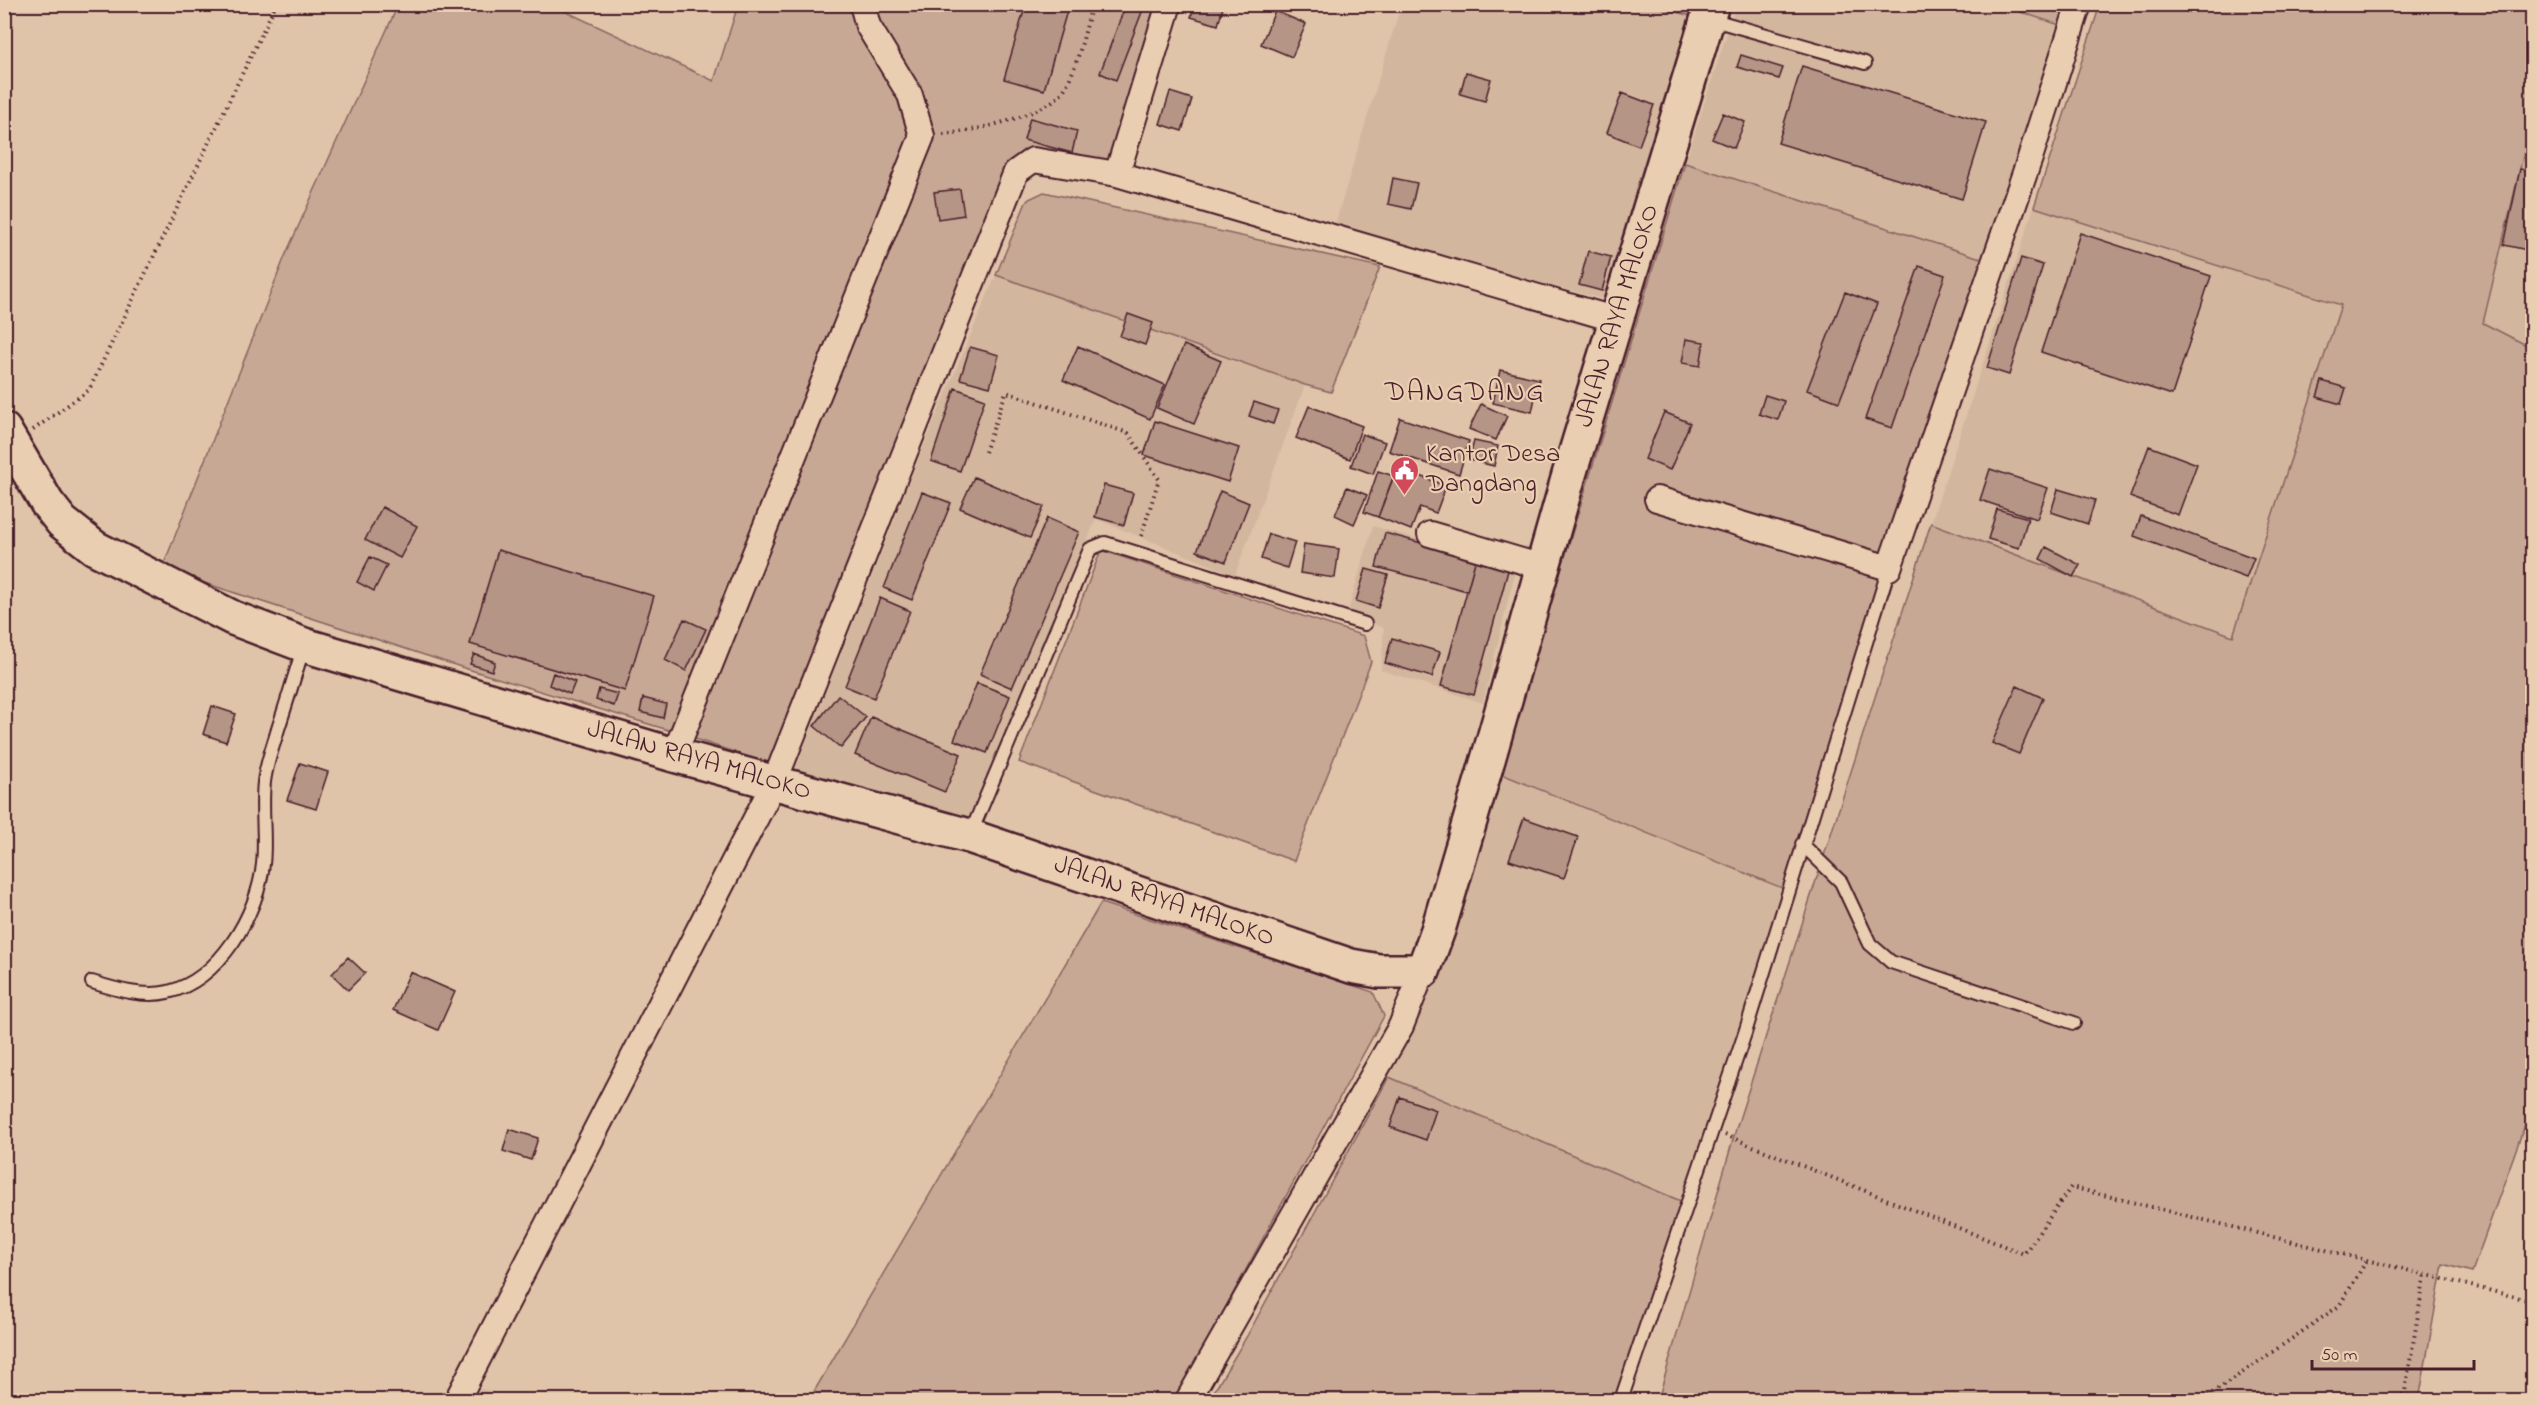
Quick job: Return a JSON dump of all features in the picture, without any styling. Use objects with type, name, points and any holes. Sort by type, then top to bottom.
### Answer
[{"type":"street","points":[[674,755],[922,136],[910,95],[868,26],[862,4]]},
{"type":"street","points":[[1117,174],[1169,4]]},
{"type":"street","points":[[1657,499],[1889,568],[2030,158],[2079,4]]},
{"type":"street","name":"JALAN RAYA MALOKO","points":[[9,437],[47,503],[62,522],[95,548],[233,618],[304,645],[674,755],[969,836],[1351,966],[1379,971],[1423,971],[1438,930],[1542,567],[1710,12]]},
{"type":"street","points":[[457,1401],[774,783],[1016,172],[1033,160],[1117,174],[1617,320]]},
{"type":"street","points":[[1430,534],[1542,567]]},
{"type":"street","points":[[1188,1401],[1401,1026],[1423,971]]},
{"type":"lane","points":[[1710,12],[1865,63]]},
{"type":"lane","points":[[969,836],[1090,549],[1105,543],[1365,624]]},
{"type":"lane","points":[[1621,1401],[1714,1131],[1889,568]]},
{"type":"lane","points":[[92,982],[134,992],[167,993],[200,977],[227,951],[248,913],[260,881],[264,846],[262,825],[264,781],[304,645]]},
{"type":"lane","points":[[1802,844],[1841,882],[1870,944],[1891,962],[2074,1023]]},
{"type":"path","points":[[9,437],[89,390],[276,4]]},
{"type":"path","points":[[922,136],[971,130],[1001,123],[1035,110],[1060,96],[1068,84],[1092,4]]},
{"type":"path","points":[[986,452],[1006,392],[1128,433],[1159,480],[1136,553]]},
{"type":"path","points":[[1714,1131],[2024,1254],[2071,1187],[2532,1301]]},
{"type":"path","points":[[2203,1401],[2339,1306],[2367,1260]]},
{"type":"path","points":[[2399,1401],[2405,1391],[2425,1274]]},
{"type":"shaded area","points":[[1651,4],[1695,17],[1610,301],[1334,228],[1401,5]]},
{"type":"shaded area","points":[[398,5],[552,5],[714,81],[738,5],[1165,5],[1107,180],[1017,158],[770,764],[665,729],[464,668],[162,569],[285,256]]},
{"type":"shaded area","points":[[1651,5],[1699,5],[1695,17]]},
{"type":"shaded area","points":[[1736,5],[1999,5],[2072,29],[1996,263],[1685,163]]},
{"type":"shaded area","points":[[1999,5],[2079,5],[2072,29]]},
{"type":"shaded area","points":[[2100,5],[2532,5],[2532,119],[2483,323],[2532,348],[2532,1105],[2472,1272],[2443,1264],[2419,1400],[1658,1400],[1736,1129],[1931,523],[2233,636],[2341,305],[2034,207]]},
{"type":"shaded area","points":[[2532,119],[2532,348],[2483,323]]},
{"type":"shaded area","points":[[1685,163],[1996,263],[1792,892],[1499,773]]},
{"type":"shaded area","points":[[1044,192],[1380,267],[1331,392],[1305,385],[996,275],[1027,200]]},
{"type":"shaded area","points":[[2034,207],[2341,305],[2234,636],[1931,523]]},
{"type":"shaded area","points":[[996,275],[1305,385],[1235,575],[1096,519],[971,826],[793,775],[920,455]]},
{"type":"shaded area","points":[[1373,526],[1516,568],[1483,703],[1381,670],[1384,628],[1347,615]]},
{"type":"shaded area","points":[[1101,550],[1364,636],[1371,662],[1294,861],[1019,762]]},
{"type":"shaded area","points":[[1499,773],[1792,892],[1690,1205],[1389,1077],[1431,985]]},
{"type":"shaded area","points":[[1101,903],[1373,992],[1384,1016],[1175,1400],[809,1400]]},
{"type":"shaded area","points":[[1389,1077],[1690,1205],[1622,1400],[1209,1400],[1247,1336]]},
{"type":"shaded area","points":[[481,1389],[525,1400],[475,1400]]},
{"type":"building","points":[[1026,4],[1069,4],[1044,90],[1004,79]]},
{"type":"building","points":[[1126,4],[1145,4],[1116,80],[1100,73]]},
{"type":"building","points":[[1195,4],[1224,4],[1218,25],[1191,17]]},
{"type":"building","points":[[1275,11],[1306,24],[1292,57],[1261,44]]},
{"type":"building","points":[[1741,55],[1783,68],[1779,79],[1737,67]]},
{"type":"building","points":[[1802,66],[1986,122],[1962,199],[1778,143]]},
{"type":"building","points":[[1466,72],[1491,79],[1485,101],[1460,94]]},
{"type":"building","points":[[1170,92],[1192,99],[1182,131],[1160,124]]},
{"type":"building","points":[[1622,93],[1654,105],[1639,146],[1607,133]]},
{"type":"building","points":[[1723,113],[1745,122],[1734,148],[1712,139]]},
{"type":"building","points":[[1030,118],[1077,131],[1072,153],[1024,140]]},
{"type":"building","points":[[2520,169],[2532,171],[2532,251],[2504,245]]},
{"type":"building","points":[[1393,178],[1417,183],[1411,209],[1388,204]]},
{"type":"building","points":[[960,189],[964,215],[938,219],[934,192]]},
{"type":"building","points":[[2080,233],[2211,276],[2172,395],[2041,352]]},
{"type":"building","points":[[1588,251],[1611,257],[1602,291],[1579,285]]},
{"type":"building","points":[[2021,258],[2043,265],[2009,375],[1987,368]]},
{"type":"building","points":[[1919,266],[1945,275],[1892,428],[1865,419]]},
{"type":"building","points":[[1845,292],[1877,304],[1839,402],[1807,390]]},
{"type":"building","points":[[1128,314],[1153,323],[1145,345],[1120,336]]},
{"type":"building","points":[[1686,339],[1704,342],[1700,366],[1682,363]]},
{"type":"building","points":[[1184,345],[1221,361],[1194,424],[1157,408]]},
{"type":"building","points":[[1078,346],[1165,385],[1150,419],[1063,380]]},
{"type":"building","points":[[970,347],[999,355],[990,387],[960,379]]},
{"type":"building","points":[[1500,370],[1539,379],[1532,412],[1493,403]]},
{"type":"building","points":[[2322,381],[2346,388],[2341,404],[2317,397]]},
{"type":"building","points":[[955,388],[985,399],[960,471],[931,461]]},
{"type":"building","points":[[1765,395],[1784,401],[1778,420],[1759,414]]},
{"type":"building","points":[[1254,402],[1278,410],[1273,424],[1249,416]]},
{"type":"building","points":[[1481,404],[1507,416],[1496,440],[1469,429]]},
{"type":"building","points":[[1309,406],[1362,426],[1350,459],[1296,438]]},
{"type":"building","points":[[1664,412],[1690,423],[1670,470],[1645,459]]},
{"type":"building","points":[[1400,418],[1469,441],[1459,474],[1389,451]]},
{"type":"building","points":[[1155,421],[1239,448],[1228,482],[1144,455]]},
{"type":"building","points":[[1362,434],[1385,442],[1373,474],[1351,466]]},
{"type":"building","points":[[1474,441],[1498,446],[1494,466],[1469,460]]},
{"type":"building","points":[[2149,446],[2197,464],[2178,515],[2130,497]]},
{"type":"building","points":[[1397,467],[1446,486],[1436,513],[1420,507],[1411,530],[1378,517]]},
{"type":"building","points":[[1990,469],[2048,488],[2037,519],[1980,500]]},
{"type":"building","points":[[1378,471],[1394,476],[1378,517],[1364,512]]},
{"type":"building","points":[[974,477],[1044,507],[1030,538],[960,508]]},
{"type":"building","points":[[1104,485],[1133,493],[1124,525],[1095,517]]},
{"type":"building","points":[[1347,487],[1367,495],[1354,524],[1335,515]]},
{"type":"building","points":[[2058,489],[2095,500],[2088,524],[2051,512]]},
{"type":"building","points":[[1220,491],[1249,503],[1226,562],[1197,551]]},
{"type":"building","points":[[922,492],[951,503],[912,600],[884,588]]},
{"type":"building","points":[[382,507],[417,526],[400,558],[365,540]]},
{"type":"building","points":[[1997,509],[2028,518],[2019,548],[1988,539]]},
{"type":"building","points":[[2141,516],[2254,558],[2246,578],[2134,536]]},
{"type":"building","points":[[1047,518],[1079,532],[1012,688],[980,674]]},
{"type":"building","points":[[1385,533],[1476,558],[1467,591],[1376,567]]},
{"type":"building","points":[[1269,534],[1295,542],[1287,568],[1261,559]]},
{"type":"building","points":[[1304,544],[1339,549],[1335,578],[1300,573]]},
{"type":"building","points":[[2046,547],[2080,565],[2073,577],[2040,559]]},
{"type":"building","points":[[498,550],[654,596],[625,691],[470,644]]},
{"type":"building","points":[[370,557],[387,565],[374,591],[357,582]]},
{"type":"building","points":[[1476,558],[1509,567],[1474,695],[1441,686]]},
{"type":"building","points":[[1366,569],[1388,575],[1378,608],[1356,601]]},
{"type":"building","points":[[880,598],[910,611],[874,698],[845,686]]},
{"type":"building","points":[[684,619],[706,629],[686,671],[665,660]]},
{"type":"building","points":[[1392,638],[1440,652],[1432,677],[1385,663]]},
{"type":"building","points":[[474,654],[495,662],[492,671],[470,664]]},
{"type":"building","points":[[553,673],[575,682],[570,694],[549,685]]},
{"type":"building","points":[[977,683],[1010,696],[987,753],[954,740]]},
{"type":"building","points":[[2017,686],[2043,698],[2019,754],[1992,743]]},
{"type":"building","points":[[599,689],[618,694],[614,706],[596,700]]},
{"type":"building","points":[[838,695],[866,717],[841,748],[814,726]]},
{"type":"building","points":[[643,698],[666,704],[663,718],[640,712]]},
{"type":"building","points":[[212,706],[236,714],[226,742],[203,734]]},
{"type":"building","points":[[871,717],[961,754],[945,792],[855,755]]},
{"type":"building","points":[[300,763],[328,772],[316,809],[287,800]]},
{"type":"building","points":[[1524,818],[1578,837],[1564,878],[1509,860]]},
{"type":"building","points":[[348,957],[365,973],[348,990],[332,974]]},
{"type":"building","points":[[410,972],[455,992],[438,1030],[393,1010]]},
{"type":"building","points":[[1400,1097],[1436,1110],[1426,1140],[1390,1127]]},
{"type":"building","points":[[509,1129],[538,1138],[531,1160],[503,1151]]},
{"type":"place","name":"Kantor Desa Dangdang","points":[[1405,496]]},
{"type":"district","name":"DANGDANG","points":[[1465,393]]}]
